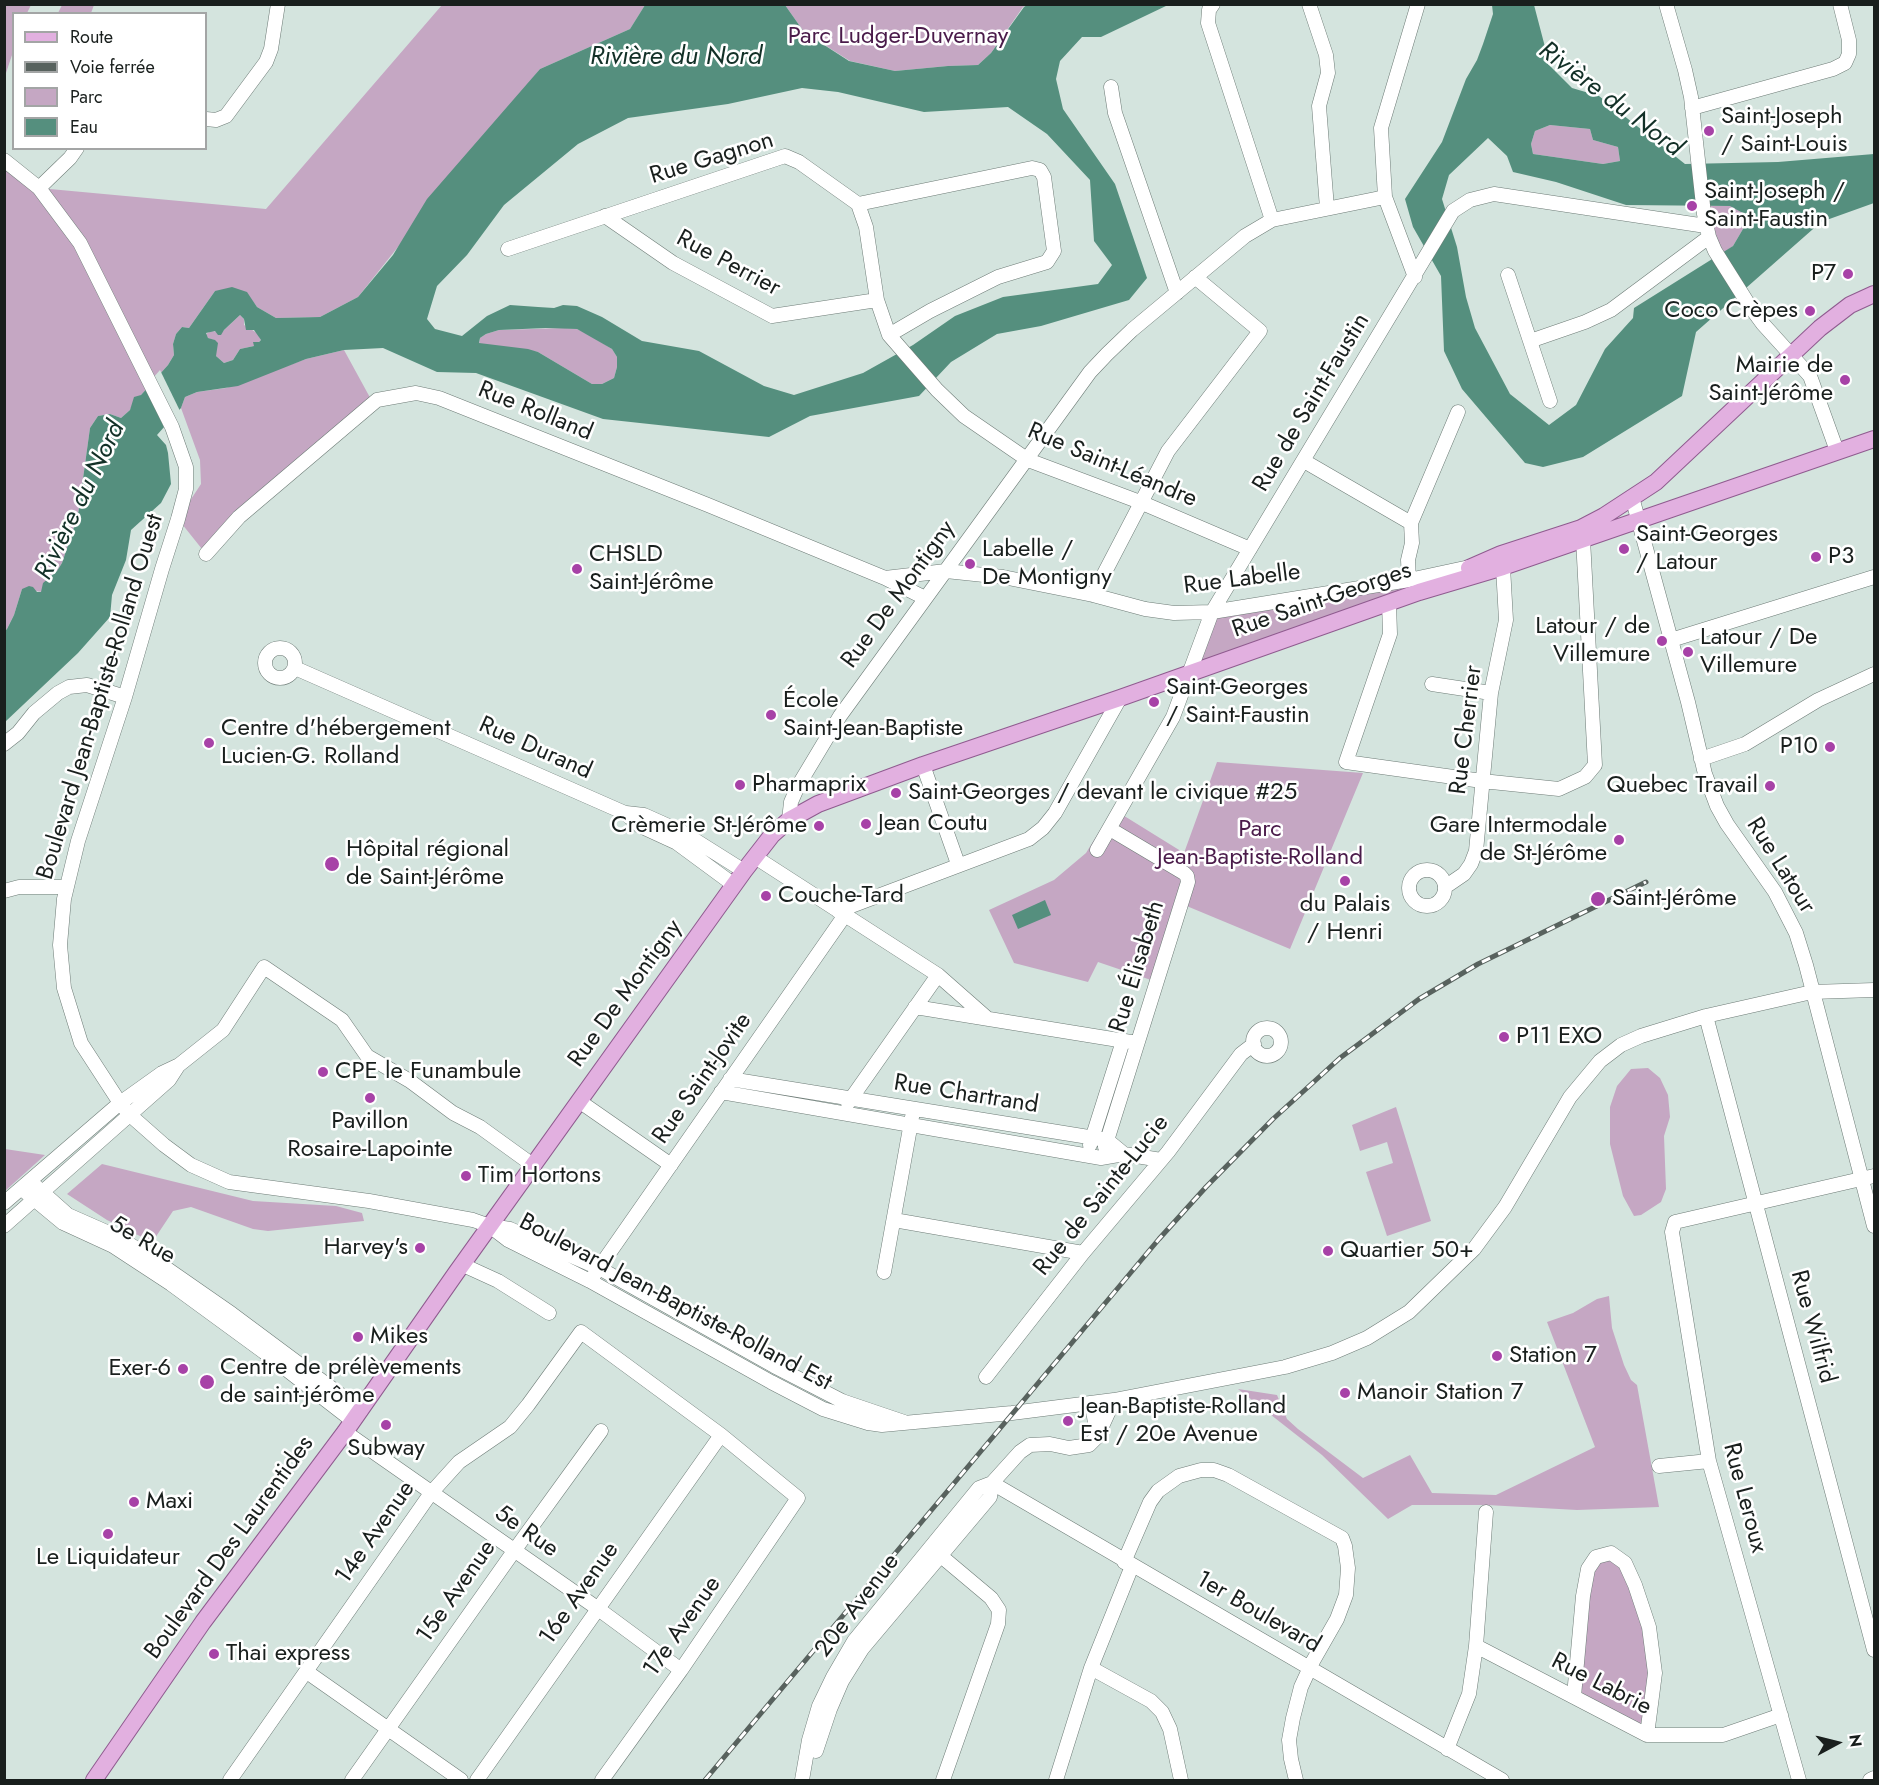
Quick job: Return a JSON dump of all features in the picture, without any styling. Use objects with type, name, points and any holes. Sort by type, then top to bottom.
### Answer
[{"type":"main road","name":"Rue Labelle","points":[[1414,586],[1581,528],[1604,516],[1659,479],[1820,328],[1850,305],[1875,294]]},
{"type":"main road","name":"Rue Saint-Georges","points":[[789,820],[818,804],[922,765],[1389,603],[1414,586],[1503,567],[1875,439]]},
{"type":"main road","points":[[1659,479],[1654,491],[1655,500],[1660,508],[1669,510]]},
{"type":"main road","name":"Rue De Montigny","points":[[490,1226],[744,871],[772,835],[789,820]]},
{"type":"main road","name":"Boulevard Des Laurentides","points":[[100,1778],[203,1622],[353,1421],[490,1226]]},
{"type":"street","points":[[207,119],[216,120],[226,116],[266,62],[271,50],[278,4]]},
{"type":"street","points":[[1213,4],[1209,10],[1208,23],[1272,220]]},
{"type":"street","points":[[1309,4],[1326,55],[1328,73],[1319,106],[1327,208]]},
{"type":"street","points":[[1415,277],[1385,196],[1380,128],[1418,4]]},
{"type":"street","points":[[1666,4],[1685,70],[1692,108],[1706,225],[1716,251],[1747,303],[1810,376],[1838,451]]},
{"type":"street","points":[[1692,108],[1833,69],[1845,63],[1849,54],[1849,40],[1840,4]]},
{"type":"street","points":[[1111,87],[1115,113],[1177,293]]},
{"type":"street","points":[[39,188],[76,150]]},
{"type":"street","name":"Rue Gagnon","points":[[508,249],[785,156],[799,162],[858,204]]},
{"type":"street","name":"Boulevard Jean-Baptiste-Rolland Ouest","points":[[4,160],[39,188],[66,221],[80,243],[146,370],[172,427],[186,466],[186,489],[125,697],[65,887],[60,945],[64,988],[81,1043],[130,1115],[191,1165],[229,1182],[369,1201],[473,1220],[490,1226]]},
{"type":"street","points":[[1032,168],[1040,170],[1044,177],[1054,251],[1047,262],[998,277],[930,311],[892,339],[877,300],[866,227],[858,204],[1032,168]]},
{"type":"street","name":"Rue de Saint-Faustin","points":[[1097,850],[1173,717],[1212,612],[1453,211],[1470,200],[1494,194],[1706,225]]},
{"type":"street","name":"Rue De Montigny","points":[[789,820],[791,802],[798,786],[834,726],[1090,372],[1132,330],[1245,236],[1272,220],[1385,196]]},
{"type":"street","name":"Rue Perrier","points":[[605,216],[673,263],[772,316],[877,300]]},
{"type":"street","points":[[1530,340],[1585,322],[1611,310],[1706,225]]},
{"type":"street","points":[[1508,275],[1550,401]]},
{"type":"street","points":[[1093,594],[1168,451],[1260,331],[1195,278]]},
{"type":"street","name":"Rue Saint-Léandre","points":[[892,339],[937,390],[964,416],[1028,460],[1140,502],[1250,549]]},
{"type":"street","name":"Rue Rolland","points":[[206,554],[239,517],[376,400],[416,393],[439,398],[708,505],[885,578],[925,598]]},
{"type":"street","points":[[1414,586],[1408,560],[1412,543],[1411,523],[1458,412]]},
{"type":"street","points":[[1304,461],[1411,523]]},
{"type":"street","name":"Rue Latour","points":[[1632,497],[1701,759],[1717,806],[1785,907],[1796,933],[1868,1177],[1875,1226]]},
{"type":"street","points":[[1389,603],[1390,634],[1346,762],[1559,789],[1585,777],[1595,765],[1583,539]]},
{"type":"street","name":"Rue Cherrier","points":[[1445,887],[1464,874],[1476,851],[1491,693],[1506,620],[1503,567]]},
{"type":"street","name":"Rue Rolland","points":[[885,578],[946,571]]},
{"type":"street","name":"Rue Labelle","points":[[946,571],[1003,577],[1093,594],[1145,609],[1174,613],[1212,612],[1414,586]]},
{"type":"street","points":[[1671,640],[1875,577]]},
{"type":"street","name":"Rue Durand","points":[[295,668],[625,813],[640,826],[677,843],[734,885]]},
{"type":"street","points":[[1701,759],[1745,744],[1818,700],[1875,674]]},
{"type":"street","points":[[1432,684],[1491,693]]},
{"type":"street","points":[[4,744],[18,733],[34,714],[58,693],[69,687],[87,685],[125,697]]},
{"type":"street","points":[[842,913],[958,864],[1029,839],[1043,828],[1055,813],[1120,698]]},
{"type":"street","points":[[922,765],[958,864]]},
{"type":"street","name":"Rue Durand","points":[[625,813],[644,815],[682,832],[744,871]]},
{"type":"street","name":"Rue Élisabeth","points":[[1101,1158],[1100,1139],[1130,1042],[1188,882],[1187,876],[1110,829]]},
{"type":"street","points":[[755,857],[938,975],[988,1019]]},
{"type":"street","points":[[4,891],[19,887],[65,887]]},
{"type":"street","name":"Rue Saint-Jovite","points":[[590,1281],[842,913]]},
{"type":"street","points":[[4,1203],[120,1103],[162,1072],[179,1065],[223,1030],[264,967],[342,1020],[367,1056],[410,1081],[453,1113],[480,1127],[534,1166]]},
{"type":"street","points":[[844,1113],[850,1098],[938,975]]},
{"type":"street","name":"Boulevard Jean-Baptiste-Rolland Est","points":[[490,1226],[508,1240],[590,1281],[726,1358],[842,1416],[882,1425],[1012,1413],[1114,1400],[1285,1366],[1323,1355],[1367,1338],[1409,1312],[1474,1249],[1505,1207],[1570,1097],[1600,1061],[1621,1045],[1641,1036],[1706,1016],[1812,992],[1875,990]]},
{"type":"street","points":[[915,1007],[1130,1042]]},
{"type":"street","name":"Rue Wilfrid","points":[[1706,1016],[1875,1650]]},
{"type":"street","name":"Rue de Sainte-Lucie","points":[[986,1377],[1083,1252],[1161,1160],[1241,1054],[1254,1044]]},
{"type":"street","points":[[4,1226],[169,1080],[179,1065]]},
{"type":"street","name":"Rue Chartrand","points":[[730,1079],[1100,1139]]},
{"type":"street","points":[[795,1105],[796,1090]]},
{"type":"street","name":"Rue Chartrand","points":[[721,1092],[1101,1158],[1124,1154],[1161,1160]]},
{"type":"street","points":[[579,1101],[671,1165]]},
{"type":"street","points":[[884,1272],[914,1109]]},
{"type":"street","points":[[1100,1139],[1124,1154]]},
{"type":"street","name":"Rue Élisabeth","points":[[1087,1155],[1100,1139]]},
{"type":"street","points":[[1756,1203],[1868,1177]]},
{"type":"street","name":"5e Rue","points":[[26,1186],[63,1224],[113,1246],[145,1266],[264,1352],[353,1421],[431,1493],[597,1608],[681,1670]]},
{"type":"street","name":"Rue Leroux","points":[[1756,1203],[1675,1222],[1672,1232],[1709,1461],[1799,1780]]},
{"type":"street","points":[[894,1220],[1083,1252]]},
{"type":"street","name":"Boulevard Jean-Baptiste-Rolland Est","points":[[490,1226],[510,1229],[598,1268],[842,1401],[904,1422]]},
{"type":"street","points":[[463,1264],[498,1281],[549,1313]]},
{"type":"street","name":"14e Avenue","points":[[230,1780],[431,1493],[459,1462],[510,1427],[581,1332],[722,1435]]},
{"type":"street","points":[[726,1358],[734,1344]]},
{"type":"street","points":[[771,1382],[779,1368]]},
{"type":"street","points":[[1097,1437],[1114,1400]]},
{"type":"street","points":[[1092,1403],[1097,1437]]},
{"type":"street","name":"15e Avenue","points":[[352,1780],[601,1431]]},
{"type":"street","name":"17e Avenue","points":[[602,1780],[681,1670],[798,1498],[722,1435]]},
{"type":"street","name":"16e Avenue","points":[[477,1780],[722,1435]]},
{"type":"street","name":"20e Avenue","points":[[811,1780],[818,1742],[842,1681],[862,1649],[936,1552],[979,1488],[992,1483],[1020,1452],[1030,1445],[1038,1443],[1077,1448],[1089,1445],[1097,1437]]},
{"type":"street","points":[[1659,1466],[1709,1461]]},
{"type":"street","points":[[1056,1780],[1091,1668],[1150,1502],[1158,1491],[1179,1476],[1201,1470],[1214,1470],[1228,1474],[1332,1531],[1342,1538],[1345,1546],[1348,1568],[1346,1595],[1337,1618],[1301,1687],[1289,1740],[1296,1780]]},
{"type":"street","name":"1er Boulevard","points":[[992,1483],[1502,1780]]},
{"type":"street","points":[[1446,1749],[1469,1694],[1476,1646],[1486,1512]]},
{"type":"street","points":[[936,1552],[991,1598],[999,1610],[998,1624],[943,1780]]},
{"type":"street","name":"20e Avenue","points":[[802,1780],[809,1740],[819,1706],[832,1677],[854,1641],[936,1552]]},
{"type":"street","points":[[1574,1696],[1583,1596],[1588,1569],[1596,1557],[1611,1553],[1625,1563],[1635,1584],[1649,1627],[1655,1673],[1647,1736]]},
{"type":"street","name":"Rue Labrie","points":[[1476,1646],[1647,1736],[1723,1735],[1781,1715]]},
{"type":"street","points":[[1091,1668],[1151,1701],[1162,1713],[1170,1729],[1181,1780]]},
{"type":"street","points":[[307,1672],[461,1780]]},
{"type":"street","points":[[1870,1780],[1875,1778]]},
{"type":"green space","points":[[5,4],[31,5],[28,12],[12,12],[12,55],[5,76]]},
{"type":"green space","points":[[62,4],[94,5],[91,12],[58,12]]},
{"type":"green space","points":[[442,5],[645,5],[630,29],[540,69],[358,297],[320,317],[276,318],[257,307],[246,292],[215,291],[189,328],[182,327],[176,334],[173,344],[174,355],[168,365],[130,410],[121,418],[110,414],[98,416],[90,428],[78,515],[62,563],[51,575],[42,592],[22,589],[14,615],[5,631],[4,157],[39,188],[266,209]]},
{"type":"green space","name":"Parc Ludger-Duvernay","points":[[785,5],[1027,5],[1023,7],[991,53],[978,65],[895,71],[850,61],[804,32]]},
{"type":"green space","points":[[1550,125],[1590,129],[1593,140],[1618,147],[1620,161],[1603,164],[1533,154],[1531,144],[1535,131]]},
{"type":"green space","points":[[1706,206],[1731,206],[1750,217],[1733,246],[1722,254],[1709,237]]},
{"type":"green space","points":[[240,315],[244,319],[244,325],[257,333],[261,340],[254,346],[240,349],[233,360],[224,363],[216,356],[214,340],[208,338],[206,334],[211,331],[222,332]]},
{"type":"green space","points":[[577,329],[612,349],[617,357],[614,378],[602,384],[592,384],[538,352],[479,344],[480,338],[499,330]]},
{"type":"green space","points":[[344,350],[373,403],[206,554],[178,519],[201,484],[200,460],[181,408],[185,397],[197,392],[226,388],[306,359]]},
{"type":"green space","points":[[1395,587],[1399,590],[1189,673],[1212,612]]},
{"type":"green space","name":"Parc Jean-Baptiste-Rolland","points":[[1217,762],[1363,773],[1290,949],[1177,902],[1151,980],[1098,962],[1088,982],[1014,963],[989,910],[1054,880],[1086,853],[1113,809],[1184,853]]},
{"type":"green space","points":[[1648,1068],[1660,1078],[1668,1095],[1670,1117],[1664,1136],[1666,1189],[1661,1202],[1641,1215],[1634,1216],[1623,1196],[1610,1144],[1610,1107],[1617,1086],[1631,1069]]},
{"type":"green space","points":[[1396,1107],[1431,1221],[1387,1236],[1366,1172],[1393,1163],[1387,1142],[1360,1151],[1352,1125]]},
{"type":"green space","points":[[4,1149],[45,1155],[5,1191]]},
{"type":"green space","points":[[102,1164],[253,1201],[336,1206],[362,1213],[364,1221],[268,1231],[253,1229],[191,1207],[173,1211],[153,1241],[107,1220],[67,1194]]},
{"type":"green space","points":[[1609,1296],[1612,1328],[1624,1365],[1631,1380],[1637,1385],[1659,1507],[1577,1510],[1487,1505],[1412,1505],[1388,1519],[1322,1455],[1238,1389],[1277,1395],[1287,1419],[1363,1478],[1410,1455],[1432,1493],[1496,1495],[1595,1447],[1547,1322],[1573,1313],[1597,1299]]},
{"type":"green space","points":[[1596,1557],[1625,1563],[1649,1627],[1647,1735],[1574,1696]]},
{"type":"water","name":"Rivière du Nord","points":[[645,5],[785,5],[804,32],[849,61],[895,71],[978,65],[991,53],[1027,5],[1168,5],[1101,37],[1082,37],[1060,61],[1056,79],[1063,109],[1115,184],[1147,278],[1129,300],[1041,326],[997,334],[951,362],[919,396],[810,416],[769,437],[603,419],[476,373],[437,372],[383,348],[344,350],[306,359],[238,386],[197,392],[185,397],[181,408],[157,435],[166,445],[171,484],[161,503],[131,530],[126,560],[112,595],[110,617],[78,653],[5,722],[5,631],[14,615],[22,589],[29,586],[41,592],[43,583],[57,571],[62,563],[78,515],[90,428],[98,416],[110,414],[121,418],[130,410],[134,397],[141,395],[168,365],[174,355],[173,344],[176,334],[182,327],[189,328],[215,291],[232,287],[247,292],[257,307],[276,318],[320,317],[358,297],[393,255],[427,199],[540,69],[630,29]],"holes":[[[802,88],[838,92],[924,112],[1008,107],[1047,134],[1090,180],[1094,241],[1112,265],[1098,284],[1003,297],[955,316],[913,345],[863,373],[794,395],[764,386],[699,351],[642,341],[602,317],[577,306],[563,305],[554,308],[510,305],[487,316],[462,336],[435,329],[427,319],[437,286],[467,255],[504,205],[578,144],[628,118],[728,104]],[[240,315],[244,319],[246,330],[254,330],[261,340],[253,342],[254,346],[240,349],[233,360],[224,363],[216,356],[218,343],[208,338],[206,333],[215,331],[221,335]],[[577,329],[612,349],[617,357],[614,378],[602,384],[592,384],[538,352],[479,343],[480,338],[486,334],[499,330]]]},
{"type":"water","name":"Rivière du Nord","points":[[1492,5],[1534,5],[1550,66],[1572,88],[1599,96],[1685,164],[1778,162],[1874,154],[1874,203],[1821,222],[1696,332],[1682,396],[1583,457],[1543,467],[1525,463],[1462,389],[1444,351],[1441,276],[1413,227],[1405,199],[1442,142],[1466,79],[1477,60],[1493,14]],"holes":[[[1550,125],[1590,129],[1593,140],[1618,147],[1620,161],[1603,164],[1533,154],[1531,144],[1535,131]],[[1488,138],[1507,156],[1513,172],[1556,182],[1626,205],[1730,206],[1750,217],[1733,246],[1634,308],[1633,318],[1605,349],[1576,405],[1549,425],[1510,394],[1475,328],[1466,297],[1457,247],[1442,199],[1449,175]]]},
{"type":"water","points":[[1045,900],[1051,915],[1018,929],[1012,915]]},
{"type":"pier","points":[[160,370],[181,413],[165,429],[145,387]]},
{"type":"railway","points":[[705,1780],[1159,1239],[1273,1119],[1340,1058],[1419,999],[1478,964],[1646,882]]},
{"type":"place","name":"Saint-Joseph / Saint-Louis","points":[[1709,131]]},
{"type":"place","name":"Saint-Joseph / Saint-Faustin","points":[[1692,206]]},
{"type":"place","name":"P7","points":[[1848,274]]},
{"type":"place","name":"Coco Crèpes","points":[[1810,311]]},
{"type":"place","name":"Mairie de Saint-Jérôme","points":[[1845,380]]},
{"type":"place","name":"Saint-Georges / Latour","points":[[1624,549]]},
{"type":"place","name":"P3","points":[[1816,557]]},
{"type":"place","name":"Labelle / De Montigny","points":[[970,564]]},
{"type":"place","name":"CHSLD Saint-Jérôme","points":[[577,569]]},
{"type":"place","name":"Latour / de Villemure","points":[[1662,641]]},
{"type":"place","name":"Latour / De Villemure","points":[[1688,652]]},
{"type":"place","name":"Saint-Georges / Saint-Faustin","points":[[1154,702]]},
{"type":"place","name":"École Saint-Jean-Baptiste","points":[[771,715]]},
{"type":"place","name":"Centre d'hébergement Lucien-G. Rolland","points":[[209,743]]},
{"type":"place","name":"P10","points":[[1830,747]]},
{"type":"place","name":"Pharmaprix","points":[[740,785]]},
{"type":"place","name":"Quebec Travail","points":[[1770,786]]},
{"type":"place","name":"Saint-Georges / devant le civique #25","points":[[896,793]]},
{"type":"place","name":"Jean Coutu","points":[[866,824]]},
{"type":"place","name":"Crèmerie St-Jérôme","points":[[819,826]]},
{"type":"place","name":"Gare Intermodale de St-Jérôme","points":[[1619,840]]},
{"type":"place","name":"Hôpital régional de Saint-Jérôme","points":[[332,864]]},
{"type":"place","name":"du Palais / Henri","points":[[1345,881]]},
{"type":"place","name":"Couche-Tard","points":[[766,896]]},
{"type":"place","name":"Saint-Jérôme","points":[[1598,899]]},
{"type":"place","name":"P11 EXO","points":[[1504,1037]]},
{"type":"place","name":"CPE le Funambule","points":[[323,1072]]},
{"type":"place","name":"Pavillon Rosaire-Lapointe","points":[[370,1098]]},
{"type":"place","name":"Tim Hortons","points":[[466,1176]]},
{"type":"place","name":"Harvey's","points":[[420,1248]]},
{"type":"place","name":"Quartier 50+","points":[[1328,1251]]},
{"type":"place","name":"Mikes","points":[[358,1337]]},
{"type":"place","name":"Station 7","points":[[1497,1356]]},
{"type":"place","name":"Exer-6","points":[[183,1369]]},
{"type":"place","name":"Centre de prélèvements de saint-jérôme","points":[[207,1382]]},
{"type":"place","name":"Manoir Station 7","points":[[1345,1393]]},
{"type":"place","name":"Jean-Baptiste-Rolland Est / 20e Avenue","points":[[1068,1421]]},
{"type":"place","name":"Subway","points":[[386,1425]]},
{"type":"place","name":"Maxi","points":[[134,1502]]},
{"type":"place","name":"Le Liquidateur","points":[[108,1534]]},
{"type":"place","name":"Thai express","points":[[214,1654]]}]
